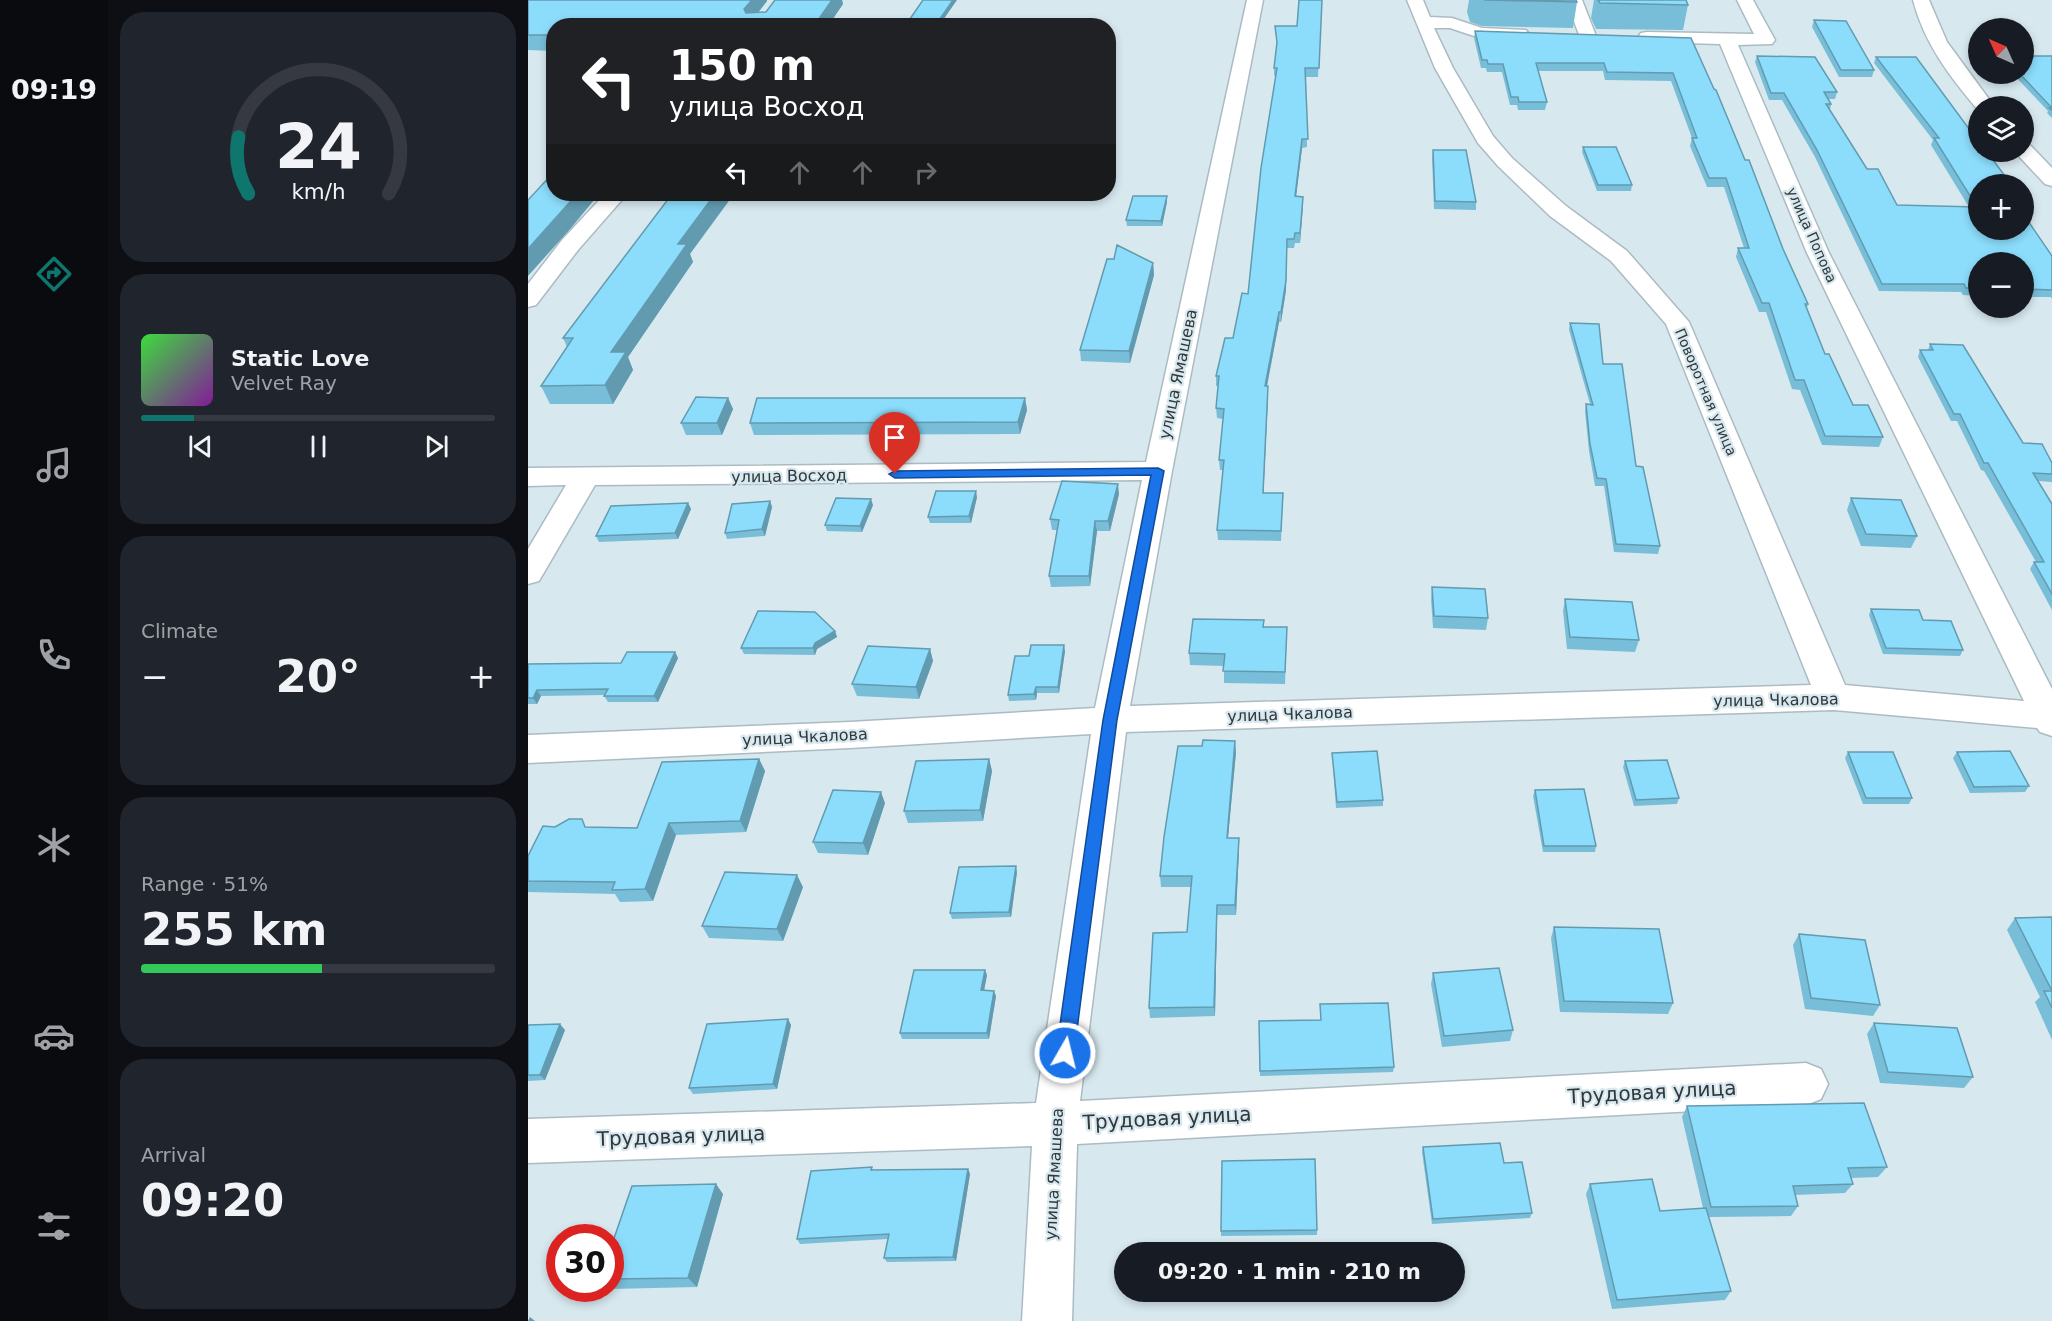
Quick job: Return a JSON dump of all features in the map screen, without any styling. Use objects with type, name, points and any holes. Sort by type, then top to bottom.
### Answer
[{"type":"street","name":"улица Ямашева","points":[[1047,1321],[1055,1124],[1110,720],[1158,471],[1255,0]]},
{"type":"street","points":[[1574,0],[1606,37]]},
{"type":"street","points":[[1563,36],[1766,40],[1745,0]]},
{"type":"street","points":[[1921,0],[1925,20],[1976,96]]},
{"type":"street","points":[[1419,11],[1480,33],[1539,35]]},
{"type":"street","name":"Поворотная улица","points":[[1419,11],[1444,68],[1485,139],[1505,162],[1558,212],[1619,256],[1677,322],[1834,697]]},
{"type":"street","name":"улица Попова","points":[[1727,39],[1818,253],[2051,718]]},
{"type":"street","points":[[2034,161],[2052,180]]},
{"type":"street","points":[[528,300],[570,245],[610,201]]},
{"type":"street","name":"улица Восход","points":[[528,477],[1158,471]]},
{"type":"street","points":[[528,574],[585,478]]},
{"type":"street","name":"улица Чкалова","points":[[528,749],[850,735],[1110,720],[1834,697],[2051,718]]},
{"type":"street","name":"Трудовая улица","points":[[528,1141],[1055,1124],[1806,1084]]},
{"type":"building","points":[[528,0],[752,0],[744,9],[746,13],[766,12],[775,0],[832,0],[820,18],[546,18],[546,35],[528,35]]},
{"type":"building","points":[[923,0],[953,0],[941,18],[911,18]]},
{"type":"building","points":[[1299,0],[1322,0],[1319,68],[1305,68],[1308,139],[1302,139],[1295,196],[1303,197],[1300,233],[1295,233],[1294,239],[1287,239],[1286,280],[1265,386],[1268,386],[1263,493],[1283,493],[1281,531],[1217,530],[1224,460],[1219,460],[1224,409],[1216,408],[1219,376],[1216,376],[1225,338],[1233,338],[1242,293],[1248,294],[1261,168],[1277,68],[1274,68],[1277,42],[1275,26],[1297,26]]},
{"type":"building","points":[[1485,0],[1576,0],[1577,2]]},
{"type":"building","points":[[1598,0],[1686,0],[1688,5],[1600,3]]},
{"type":"building","points":[[1814,20],[1846,21],[1874,70],[1841,70]]},
{"type":"building","points":[[1475,31],[1691,38],[1716,90],[1745,160],[1749,160],[1783,249],[1808,304],[1805,304],[1825,354],[1829,354],[1853,405],[1868,405],[1883,437],[1825,436],[1804,380],[1795,380],[1769,303],[1762,303],[1738,248],[1749,248],[1726,178],[1709,178],[1692,138],[1697,138],[1673,73],[1607,72],[1604,63],[1536,63],[1547,102],[1519,102],[1518,97],[1511,97],[1503,64],[1488,64],[1487,60],[1482,60]]},
{"type":"building","points":[[1757,56],[1815,57],[1837,92],[1824,92],[1831,104],[1826,104],[1867,169],[1878,169],[1897,205],[1968,207],[1968,240],[2034,240],[2034,230],[2052,256],[2052,290],[2034,289],[2034,252],[1968,252],[1968,288],[1964,284],[1882,284],[1817,150],[1784,93],[1771,93]]},
{"type":"building","points":[[2034,56],[2052,56],[2052,108],[2029,84],[2034,84]]},
{"type":"building","points":[[1876,57],[1916,57],[1968,127],[1968,162],[1994,162],[2004,174],[1968,174],[1968,193],[1934,138],[1939,138]]},
{"type":"building","points":[[1583,147],[1616,147],[1632,185],[1598,185]]},
{"type":"building","points":[[1433,150],[1466,150],[1476,202],[1435,201]]},
{"type":"building","points":[[546,181],[546,201],[571,201],[528,249],[528,200]]},
{"type":"building","points":[[1133,196],[1167,196],[1161,221],[1126,220]]},
{"type":"building","points":[[667,201],[710,201],[678,244],[687,244],[611,352],[626,352],[605,385],[541,386],[573,338],[563,338]]},
{"type":"building","points":[[1117,245],[1153,263],[1129,351],[1080,350],[1107,259],[1114,259]]},
{"type":"building","points":[[1570,323],[1599,324],[1603,364],[1622,364],[1636,466],[1643,467],[1660,546],[1616,544],[1606,479],[1597,478],[1590,444],[1586,404],[1593,405]]},
{"type":"building","points":[[1930,344],[1963,345],[2023,443],[2042,444],[2052,463],[2052,474],[2033,473],[2052,504],[2052,594],[2034,562],[2044,562],[1988,463],[1984,463],[1960,414],[1954,414],[1920,350],[1933,350]]},
{"type":"building","points":[[696,397],[728,398],[717,423],[681,423]]},
{"type":"building","points":[[757,398],[1025,398],[1018,422],[750,423]]},
{"type":"building","points":[[1062,481],[1118,484],[1108,521],[1095,521],[1089,576],[1049,576],[1059,520],[1050,519]]},
{"type":"building","points":[[936,491],[976,491],[969,516],[928,517]]},
{"type":"building","points":[[836,498],[871,499],[860,526],[825,525]]},
{"type":"building","points":[[1851,498],[1901,500],[1917,536],[1866,534]]},
{"type":"building","points":[[770,501],[762,529],[725,533],[732,504]]},
{"type":"building","points":[[688,503],[675,533],[596,536],[611,506]]},
{"type":"building","points":[[1432,587],[1485,589],[1488,618],[1434,616]]},
{"type":"building","points":[[1565,599],[1632,602],[1639,640],[1570,637]]},
{"type":"building","points":[[1871,609],[1919,610],[1923,620],[1951,621],[1963,650],[1886,648]]},
{"type":"building","points":[[758,611],[815,612],[835,631],[815,643],[813,648],[741,648]]},
{"type":"building","points":[[1193,619],[1264,620],[1263,627],[1287,627],[1285,672],[1223,671],[1225,654],[1189,653]]},
{"type":"building","points":[[1031,645],[1064,645],[1058,687],[1036,687],[1034,694],[1008,695],[1015,656],[1029,656]]},
{"type":"building","points":[[868,646],[930,649],[916,687],[852,684]]},
{"type":"building","points":[[627,652],[675,652],[654,696],[604,696],[608,689],[537,690],[533,698],[528,698],[528,664],[621,663]]},
{"type":"building","points":[[1203,740],[1235,741],[1227,838],[1239,838],[1235,905],[1217,905],[1214,1007],[1149,1008],[1153,933],[1187,932],[1192,876],[1160,876],[1178,746],[1202,746]]},
{"type":"building","points":[[1377,751],[1383,800],[1337,802],[1332,753]]},
{"type":"building","points":[[2010,751],[2029,786],[1974,787],[1957,752]]},
{"type":"building","points":[[1848,752],[1893,752],[1912,798],[1866,798]]},
{"type":"building","points":[[759,759],[740,821],[669,823],[645,889],[612,890],[615,882],[528,881],[528,856],[543,826],[555,827],[569,819],[582,819],[585,827],[637,828],[662,762]]},
{"type":"building","points":[[989,759],[980,810],[904,811],[916,761]]},
{"type":"building","points":[[1667,760],[1679,798],[1636,800],[1625,761]]},
{"type":"building","points":[[1584,789],[1596,846],[1544,846],[1535,790]]},
{"type":"building","points":[[833,790],[881,792],[863,843],[813,842]]},
{"type":"building","points":[[1016,866],[1009,912],[950,913],[959,867]]},
{"type":"building","points":[[725,872],[797,875],[777,929],[702,926]]},
{"type":"building","points":[[2052,917],[2052,991],[2015,918]]},
{"type":"building","points":[[1554,927],[1659,929],[1673,1003],[1564,1001]]},
{"type":"building","points":[[1799,934],[1865,940],[1880,1005],[1811,998]]},
{"type":"building","points":[[1499,968],[1513,1030],[1444,1036],[1433,973]]},
{"type":"building","points":[[914,970],[985,970],[981,990],[994,991],[987,1033],[900,1033]]},
{"type":"building","points":[[2044,991],[2052,991],[2052,1008]]},
{"type":"building","points":[[1388,1003],[1394,1067],[1260,1071],[1259,1021],[1321,1020],[1320,1004]]},
{"type":"building","points":[[788,1019],[773,1084],[689,1088],[707,1024]]},
{"type":"building","points":[[1874,1023],[1957,1028],[1973,1077],[1888,1072]]},
{"type":"building","points":[[560,1024],[540,1075],[528,1075],[528,1025]]},
{"type":"building","points":[[1864,1103],[1887,1167],[1848,1168],[1853,1184],[1793,1186],[1798,1206],[1711,1207],[1687,1106]]},
{"type":"building","points":[[1500,1143],[1504,1163],[1522,1162],[1532,1213],[1433,1219],[1423,1147]]},
{"type":"building","points":[[1315,1159],[1317,1230],[1221,1231],[1222,1161]]},
{"type":"building","points":[[872,1167],[871,1170],[968,1169],[953,1257],[884,1258],[889,1234],[797,1239],[811,1171]]},
{"type":"building","points":[[1652,1179],[1660,1211],[1706,1208],[1731,1291],[1617,1300],[1590,1184]]},
{"type":"building","points":[[716,1184],[688,1278],[624,1279],[624,1224],[619,1224],[632,1186]]},
{"type":"route","points":[[895,474],[1158,471],[1110,720],[1065,1053]]}]
